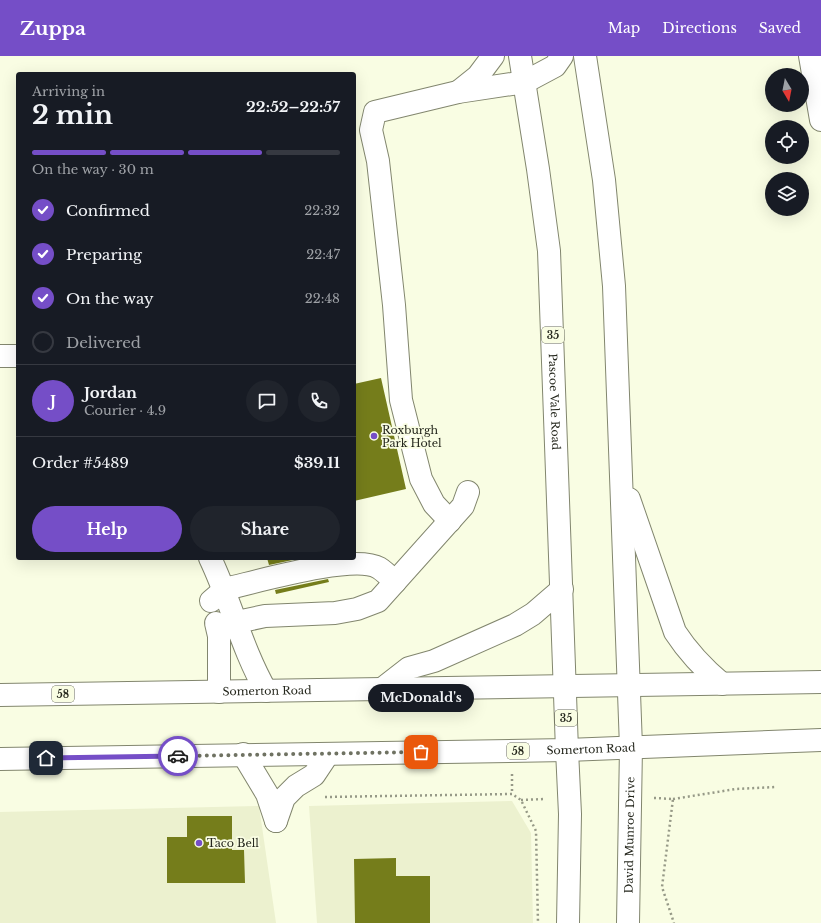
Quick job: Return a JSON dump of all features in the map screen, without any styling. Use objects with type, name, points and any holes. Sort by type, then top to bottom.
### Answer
[{"type":"main road","points":[[458,92],[478,76],[492,56]]},
{"type":"main road","name":"Pascoe Vale Road","points":[[520,56],[549,251],[567,750]]},
{"type":"main road","points":[[450,521],[434,504],[421,479],[400,400],[394,305],[378,161],[371,130],[375,112],[458,92],[525,82],[555,66],[562,56]]},
{"type":"main road","points":[[585,56],[604,180],[614,286],[631,747]]},
{"type":"main road","points":[[810,56],[821,120]]},
{"type":"main road","points":[[0,356],[16,356]]},
{"type":"main road","points":[[620,473],[648,559],[675,632],[686,650],[700,665],[722,684]]},
{"type":"main road","points":[[219,636],[226,626],[237,622],[265,616],[335,613],[357,609],[378,601],[463,506],[468,492]]},
{"type":"main road","points":[[203,560],[218,595],[237,622],[256,673],[266,691]]},
{"type":"main road","points":[[210,560],[218,595],[219,692]]},
{"type":"main road","points":[[218,595],[340,563],[360,563],[378,567],[395,582]]},
{"type":"main road","points":[[382,689],[409,668],[441,658],[515,625],[538,610],[562,589]]},
{"type":"main road","name":"Somerton Road","points":[[0,695],[821,682]]},
{"type":"main road","name":"Somerton Road","points":[[0,759],[567,750],[821,740]]},
{"type":"main road","name":"David Munroe Drive","points":[[628,923],[631,747]]},
{"type":"main road","points":[[567,750],[570,814],[568,923]]},
{"type":"main road","points":[[243,754],[267,794],[276,821],[284,798],[296,786],[314,775],[328,754]]},
{"type":"path","points":[[512,771],[512,794]]},
{"type":"path","points":[[654,798],[673,799],[736,789],[775,787]]},
{"type":"path","points":[[324,798],[512,794],[521,800],[536,831],[538,923]]},
{"type":"path","points":[[521,800],[548,799]]},
{"type":"path","points":[[673,799],[662,887],[674,923]]},
{"type":"shaded area","points":[[512,801],[531,833],[533,923],[317,923],[309,806]]},
{"type":"shaded area","points":[[259,806],[276,923],[0,923],[0,812]]},
{"type":"building","name":"Roxburgh Park Hotel","points":[[381,378],[406,489],[356,501],[356,384]]},
{"type":"building","points":[[268,560],[293,560],[269,565]]},
{"type":"building","points":[[328,579],[329,582],[276,594],[275,590]]},
{"type":"building","name":"Taco Bell","points":[[187,816],[232,816],[232,850],[244,850],[245,883],[167,883],[167,837],[187,837]]},
{"type":"building","points":[[396,858],[396,876],[430,876],[430,923],[355,923],[354,859]]},
{"type":"way so far","points":[[178,756],[421,752]]},
{"type":"place","name":"Roxburgh Park Hotel","points":[[374,436]]},
{"type":"place","name":"McDonald's","points":[[421,752]]},
{"type":"place","name":"Taco Bell","points":[[199,843]]},
{"type":"route","points":[[46,758],[178,756]]}]
